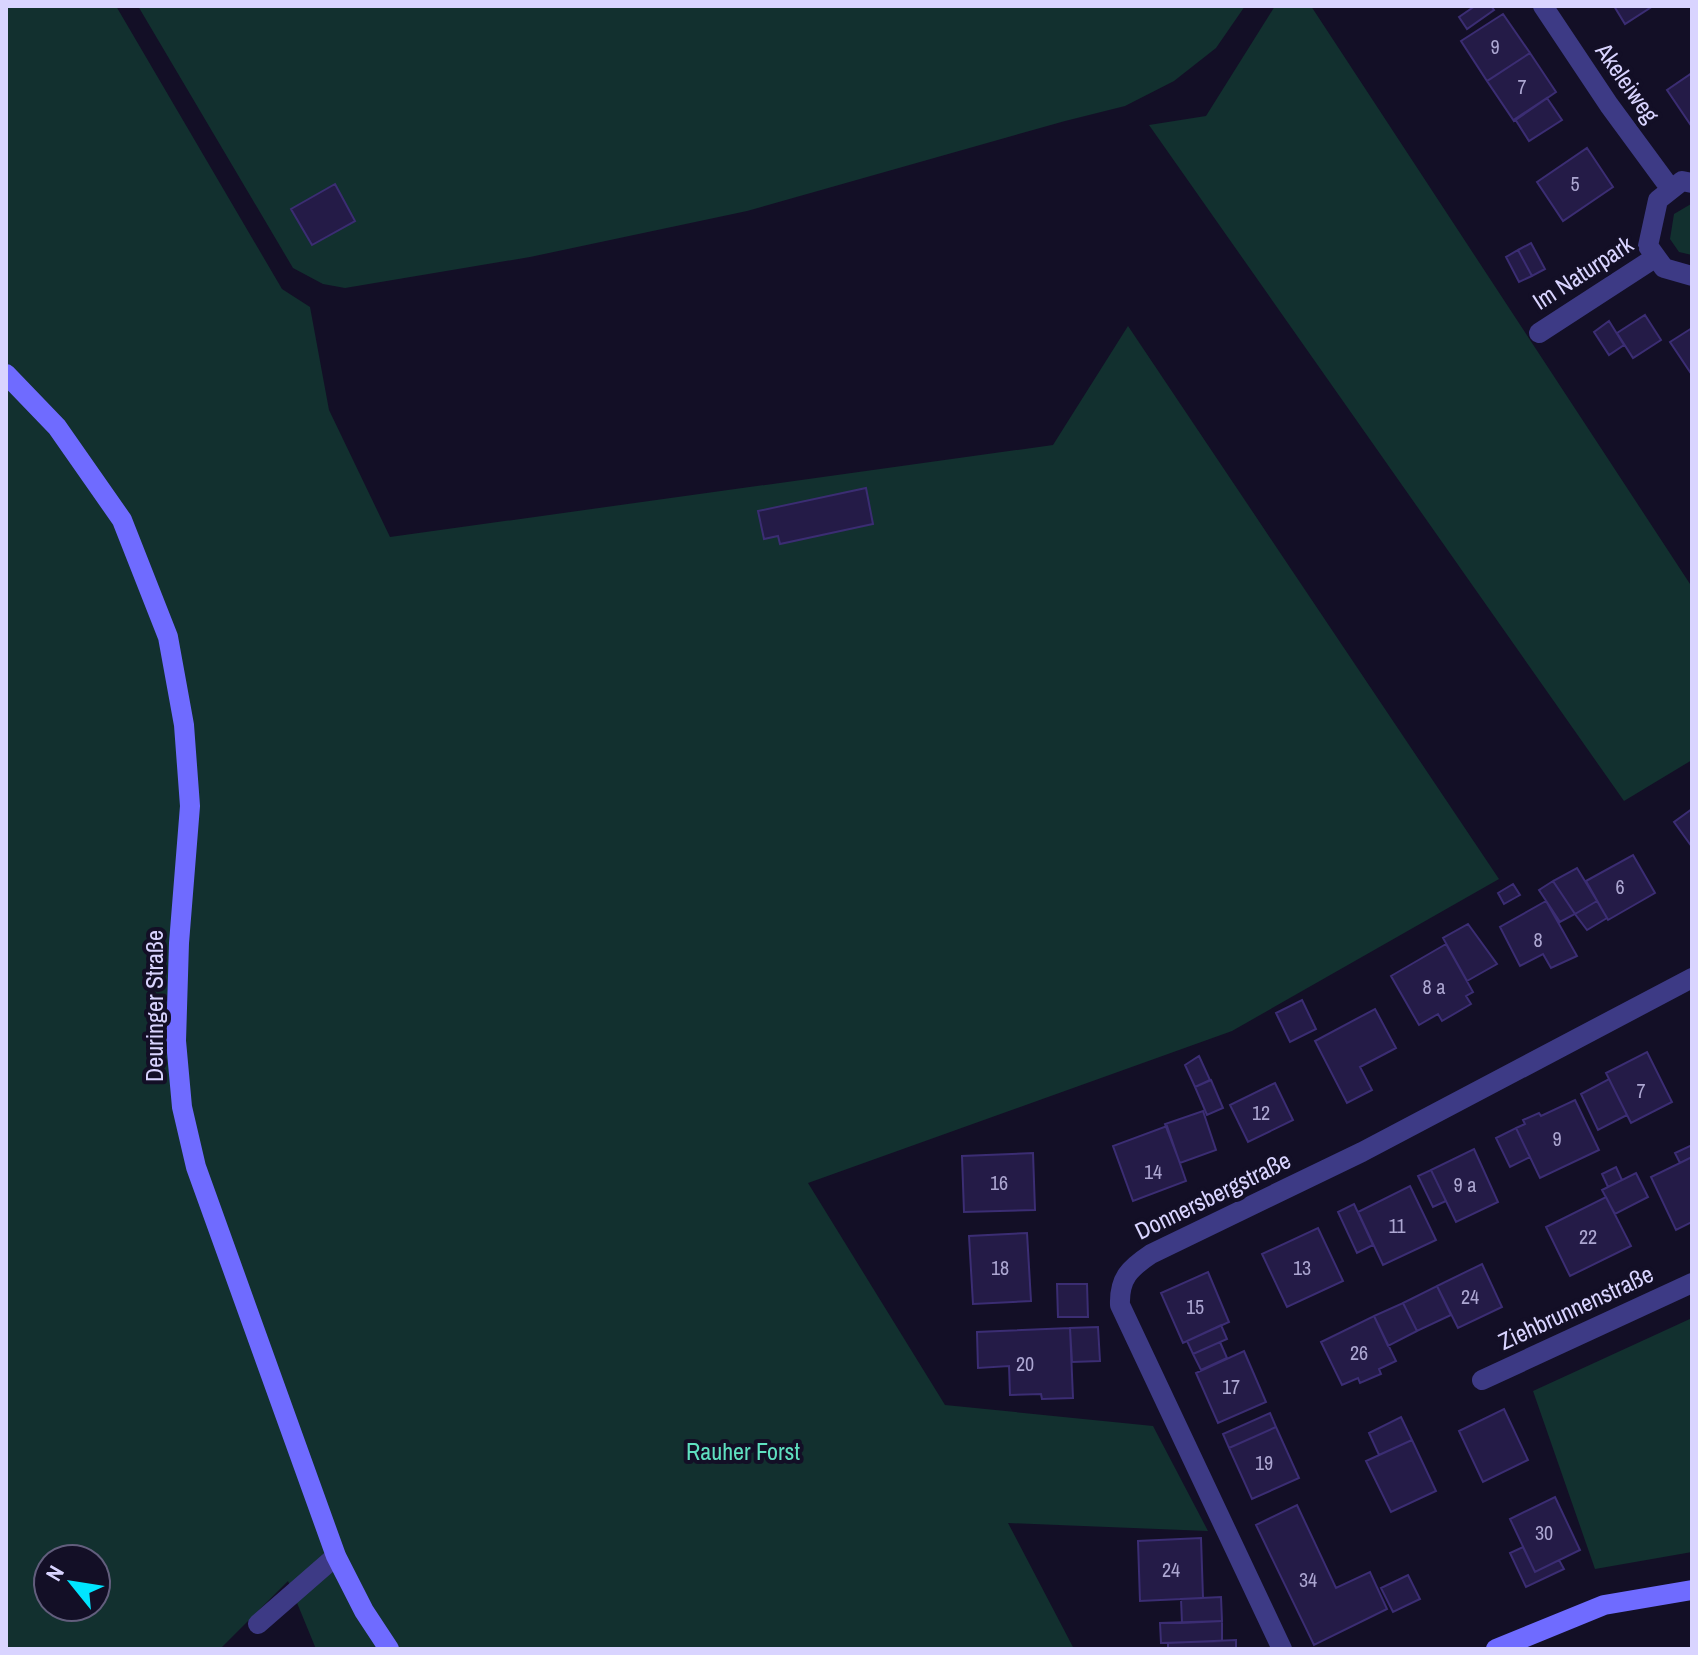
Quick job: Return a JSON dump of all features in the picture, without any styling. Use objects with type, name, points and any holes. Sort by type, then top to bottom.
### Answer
[{"type":"street","name":"Akeleiweg","points":[[1543,6],[1609,105],[1670,188]]},
{"type":"street","points":[[1670,188],[1682,181],[1692,183]]},
{"type":"street","name":"Im Naturpark","points":[[1670,188],[1658,200],[1648,246],[1664,268],[1692,276]]},
{"type":"street","name":"Im Naturpark","points":[[1539,333],[1656,257]]},
{"type":"street","name":"Deuringer Straße","points":[[6,374],[57,427],[122,520],[168,637],[184,725],[190,806],[179,943],[176,1041],[182,1107],[196,1167],[336,1556],[364,1611],[389,1649]]},
{"type":"street","name":"Donnersbergstraße","points":[[1282,1649],[1120,1305],[1120,1288],[1129,1269],[1151,1254],[1362,1152],[1692,978]]},
{"type":"street","name":"Ziehbrunnenstraße","points":[[1482,1380],[1692,1283]]},
{"type":"street","points":[[258,1624],[336,1556]]},
{"type":"street","points":[[1496,1649],[1604,1605],[1692,1590]]},
{"type":"green space","name":"Rauher Forst","points":[[6,6],[116,6],[282,289],[310,307],[329,410],[390,537],[1053,445],[1128,326],[1499,879],[1232,1031],[808,1183],[945,1405],[1153,1426],[1208,1531],[1008,1523],[1074,1649],[316,1649],[288,1581],[220,1649],[6,1649]]},
{"type":"green space","points":[[138,6],[1245,6],[1216,48],[1174,81],[1125,106],[747,211],[530,257],[345,288],[323,284],[293,268]]},
{"type":"green space","points":[[1275,6],[1311,6],[1692,587],[1692,760],[1624,801],[1149,125],[1206,116]]},
{"type":"green space","points":[[1692,204],[1692,255],[1679,252],[1670,239],[1674,214]]},
{"type":"green space","points":[[1692,1318],[1692,1552],[1595,1569],[1533,1391]]},
{"type":"building","points":[[1475,6],[1491,6],[1494,10],[1467,29],[1459,17]]},
{"type":"building","points":[[1614,6],[1653,6],[1625,24]]},
{"type":"building","points":[[1503,14],[1530,53],[1487,81],[1461,41]]},
{"type":"building","points":[[1530,53],[1556,92],[1514,121],[1487,81]]},
{"type":"building","points":[[1692,73],[1692,127],[1667,90]]},
{"type":"building","points":[[1547,98],[1562,120],[1529,141],[1515,119]]},
{"type":"building","points":[[1587,148],[1613,187],[1563,221],[1537,182]]},
{"type":"building","points":[[335,184],[355,221],[312,245],[291,209]]},
{"type":"building","points":[[1531,243],[1545,269],[1532,276],[1518,250]]},
{"type":"building","points":[[1518,250],[1532,276],[1519,282],[1506,257]]},
{"type":"building","points":[[1645,315],[1661,340],[1633,358],[1617,333]]},
{"type":"building","points":[[1609,321],[1624,345],[1609,355],[1594,332]]},
{"type":"building","points":[[1692,328],[1692,375],[1670,342]]},
{"type":"building","points":[[866,488],[873,524],[780,544],[778,536],[764,539],[758,511]]},
{"type":"building","points":[[1692,809],[1692,847],[1674,822]]},
{"type":"building","points":[[1633,855],[1655,893],[1608,920],[1586,881]]},
{"type":"building","points":[[1577,868],[1597,901],[1575,914],[1553,881]]},
{"type":"building","points":[[1553,881],[1575,914],[1560,922],[1539,890]]},
{"type":"building","points":[[1513,884],[1520,895],[1504,904],[1498,893]]},
{"type":"building","points":[[1546,901],[1577,956],[1551,968],[1543,954],[1520,966],[1500,927]]},
{"type":"building","points":[[1597,901],[1607,918],[1587,930],[1575,914]]},
{"type":"building","points":[[1468,924],[1497,964],[1467,981],[1443,938]]},
{"type":"building","points":[[1446,944],[1473,992],[1466,996],[1471,1004],[1442,1021],[1438,1014],[1419,1025],[1391,976]]},
{"type":"building","points":[[1302,1000],[1316,1029],[1290,1042],[1276,1013]]},
{"type":"building","points":[[1375,1009],[1396,1048],[1360,1067],[1372,1090],[1347,1103],[1315,1041]]},
{"type":"building","points":[[1647,1052],[1672,1102],[1631,1123],[1606,1073]]},
{"type":"building","points":[[1199,1056],[1210,1080],[1195,1087],[1185,1065]]},
{"type":"building","points":[[1609,1079],[1627,1115],[1598,1130],[1581,1094]]},
{"type":"building","points":[[1211,1080],[1223,1108],[1207,1115],[1195,1087]]},
{"type":"building","points":[[1275,1083],[1293,1120],[1248,1142],[1230,1105]]},
{"type":"building","points":[[1575,1100],[1599,1150],[1540,1178],[1516,1128],[1525,1124],[1523,1120],[1539,1113],[1541,1116]]},
{"type":"building","points":[[1203,1111],[1216,1150],[1180,1163],[1165,1124]]},
{"type":"building","points":[[1167,1126],[1186,1181],[1133,1201],[1113,1146]]},
{"type":"building","points":[[1516,1128],[1530,1157],[1510,1167],[1496,1138]]},
{"type":"building","points":[[1692,1145],[1692,1157],[1680,1163],[1675,1153]]},
{"type":"building","points":[[1474,1149],[1498,1202],[1456,1222],[1431,1170]]},
{"type":"building","points":[[1033,1153],[1035,1210],[964,1212],[962,1156]]},
{"type":"building","points":[[1692,1157],[1692,1222],[1676,1230],[1651,1177]]},
{"type":"building","points":[[1616,1167],[1622,1180],[1608,1187],[1602,1174]]},
{"type":"building","points":[[1431,1170],[1446,1201],[1433,1207],[1418,1176]]},
{"type":"building","points":[[1636,1173],[1648,1197],[1615,1214],[1602,1190]]},
{"type":"building","points":[[1410,1186],[1436,1240],[1383,1265],[1358,1212]]},
{"type":"building","points":[[1606,1197],[1631,1246],[1570,1276],[1546,1227]]},
{"type":"building","points":[[1354,1204],[1373,1245],[1357,1253],[1338,1212]]},
{"type":"building","points":[[1318,1228],[1343,1281],[1287,1307],[1262,1254]]},
{"type":"building","points":[[1027,1233],[1031,1301],[973,1304],[969,1236]]},
{"type":"building","points":[[1482,1264],[1502,1307],[1458,1328],[1437,1286]]},
{"type":"building","points":[[1208,1272],[1229,1322],[1183,1343],[1161,1293]]},
{"type":"building","points":[[1057,1284],[1087,1284],[1088,1317],[1058,1317]]},
{"type":"building","points":[[1437,1286],[1451,1315],[1417,1331],[1403,1303]]},
{"type":"building","points":[[1403,1303],[1417,1331],[1388,1346],[1374,1316]]},
{"type":"building","points":[[1374,1316],[1396,1361],[1379,1369],[1381,1374],[1360,1383],[1358,1378],[1342,1385],[1321,1342]]},
{"type":"building","points":[[1221,1325],[1227,1339],[1193,1354],[1187,1341]]},
{"type":"building","points":[[1098,1327],[1100,1361],[1072,1362],[1070,1328]]},
{"type":"building","points":[[1070,1328],[1073,1398],[1042,1399],[1041,1394],[1010,1395],[1009,1366],[978,1368],[977,1332]]},
{"type":"building","points":[[1220,1342],[1227,1358],[1201,1370],[1193,1354]]},
{"type":"building","points":[[1244,1351],[1266,1402],[1218,1423],[1196,1373]]},
{"type":"building","points":[[1504,1409],[1528,1460],[1483,1482],[1459,1431]]},
{"type":"building","points":[[1270,1413],[1276,1427],[1229,1448],[1223,1434]]},
{"type":"building","points":[[1401,1417],[1412,1440],[1379,1455],[1369,1433]]},
{"type":"building","points":[[1276,1427],[1299,1478],[1252,1499],[1229,1448]]},
{"type":"building","points":[[1412,1440],[1436,1491],[1391,1512],[1366,1461]]},
{"type":"building","points":[[1555,1497],[1580,1550],[1535,1572],[1510,1519]]},
{"type":"building","points":[[1297,1505],[1336,1588],[1370,1572],[1387,1609],[1314,1645],[1256,1525]]},
{"type":"building","points":[[1201,1538],[1203,1598],[1140,1601],[1138,1541]]},
{"type":"building","points":[[1523,1547],[1535,1572],[1559,1560],[1564,1569],[1526,1587],[1510,1553]]},
{"type":"building","points":[[1408,1575],[1420,1599],[1393,1612],[1381,1588]]},
{"type":"building","points":[[1221,1597],[1222,1621],[1182,1623],[1181,1599]]},
{"type":"building","points":[[1222,1621],[1222,1641],[1161,1643],[1160,1623]]},
{"type":"building","points":[[1236,1640],[1236,1649],[1168,1649],[1168,1643]]}]
